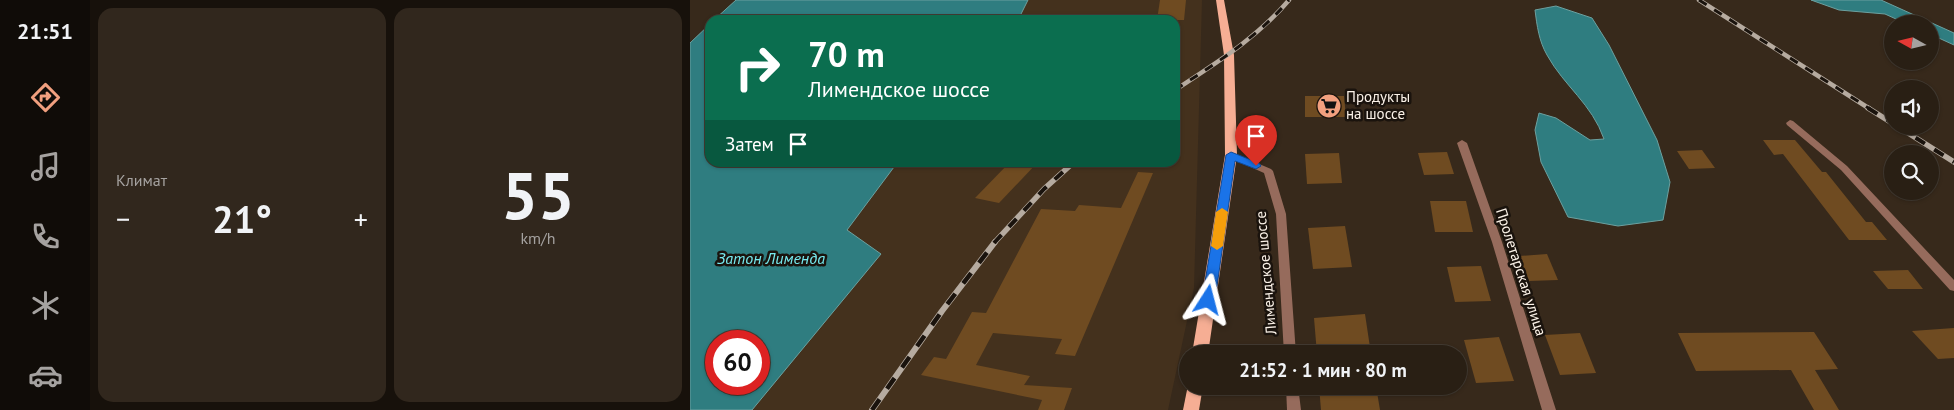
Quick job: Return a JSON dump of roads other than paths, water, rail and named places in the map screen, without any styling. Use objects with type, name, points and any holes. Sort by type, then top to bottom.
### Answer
[{"type":"main road","points":[[1201,345],[1231,155],[1229,55],[1220,0]]},
{"type":"main road","points":[[1191,410],[1194,395]]},
{"type":"street","points":[[1790,123],[1844,168],[1954,286]]},
{"type":"street","name":"Пролетарская улица","points":[[1462,143],[1498,242],[1549,410]]},
{"type":"street","name":"Лимендское шоссе","points":[[1231,155],[1268,171],[1281,214],[1289,345]]},
{"type":"street","points":[[1293,395],[1294,410]]},
{"type":"water","points":[[736,0],[1028,0],[1020,15],[720,15]]},
{"type":"water","points":[[1811,0],[1881,0],[1914,15],[1887,15],[1839,10]]},
{"type":"water","points":[[1556,6],[1592,18],[1609,45],[1657,140],[1670,182],[1663,220],[1618,226],[1568,217],[1541,162],[1535,130],[1539,113],[1556,118],[1590,140],[1604,139],[1592,115],[1561,76],[1542,44],[1535,10]]},
{"type":"water","points":[[1939,26],[1954,33],[1954,45],[1939,38]]},
{"type":"water","name":"Затон Лименда","points":[[705,29],[705,167],[894,167],[847,230],[881,254],[770,388],[770,330],[705,330],[705,395],[764,395],[752,410],[690,410],[690,43]]},
{"type":"railway","points":[[1180,87],[1250,38],[1277,14],[1289,0]]},
{"type":"railway","points":[[1699,0],[1870,109]]},
{"type":"railway","points":[[1868,108],[1884,118]]},
{"type":"railway","points":[[1911,135],[1954,162]]},
{"type":"railway","points":[[994,243],[1044,189],[1068,167]]},
{"type":"railway","points":[[872,410],[942,311],[995,242]]},
{"type":"place","name":"Продукты на шоссе","points":[[1329,106]]}]
